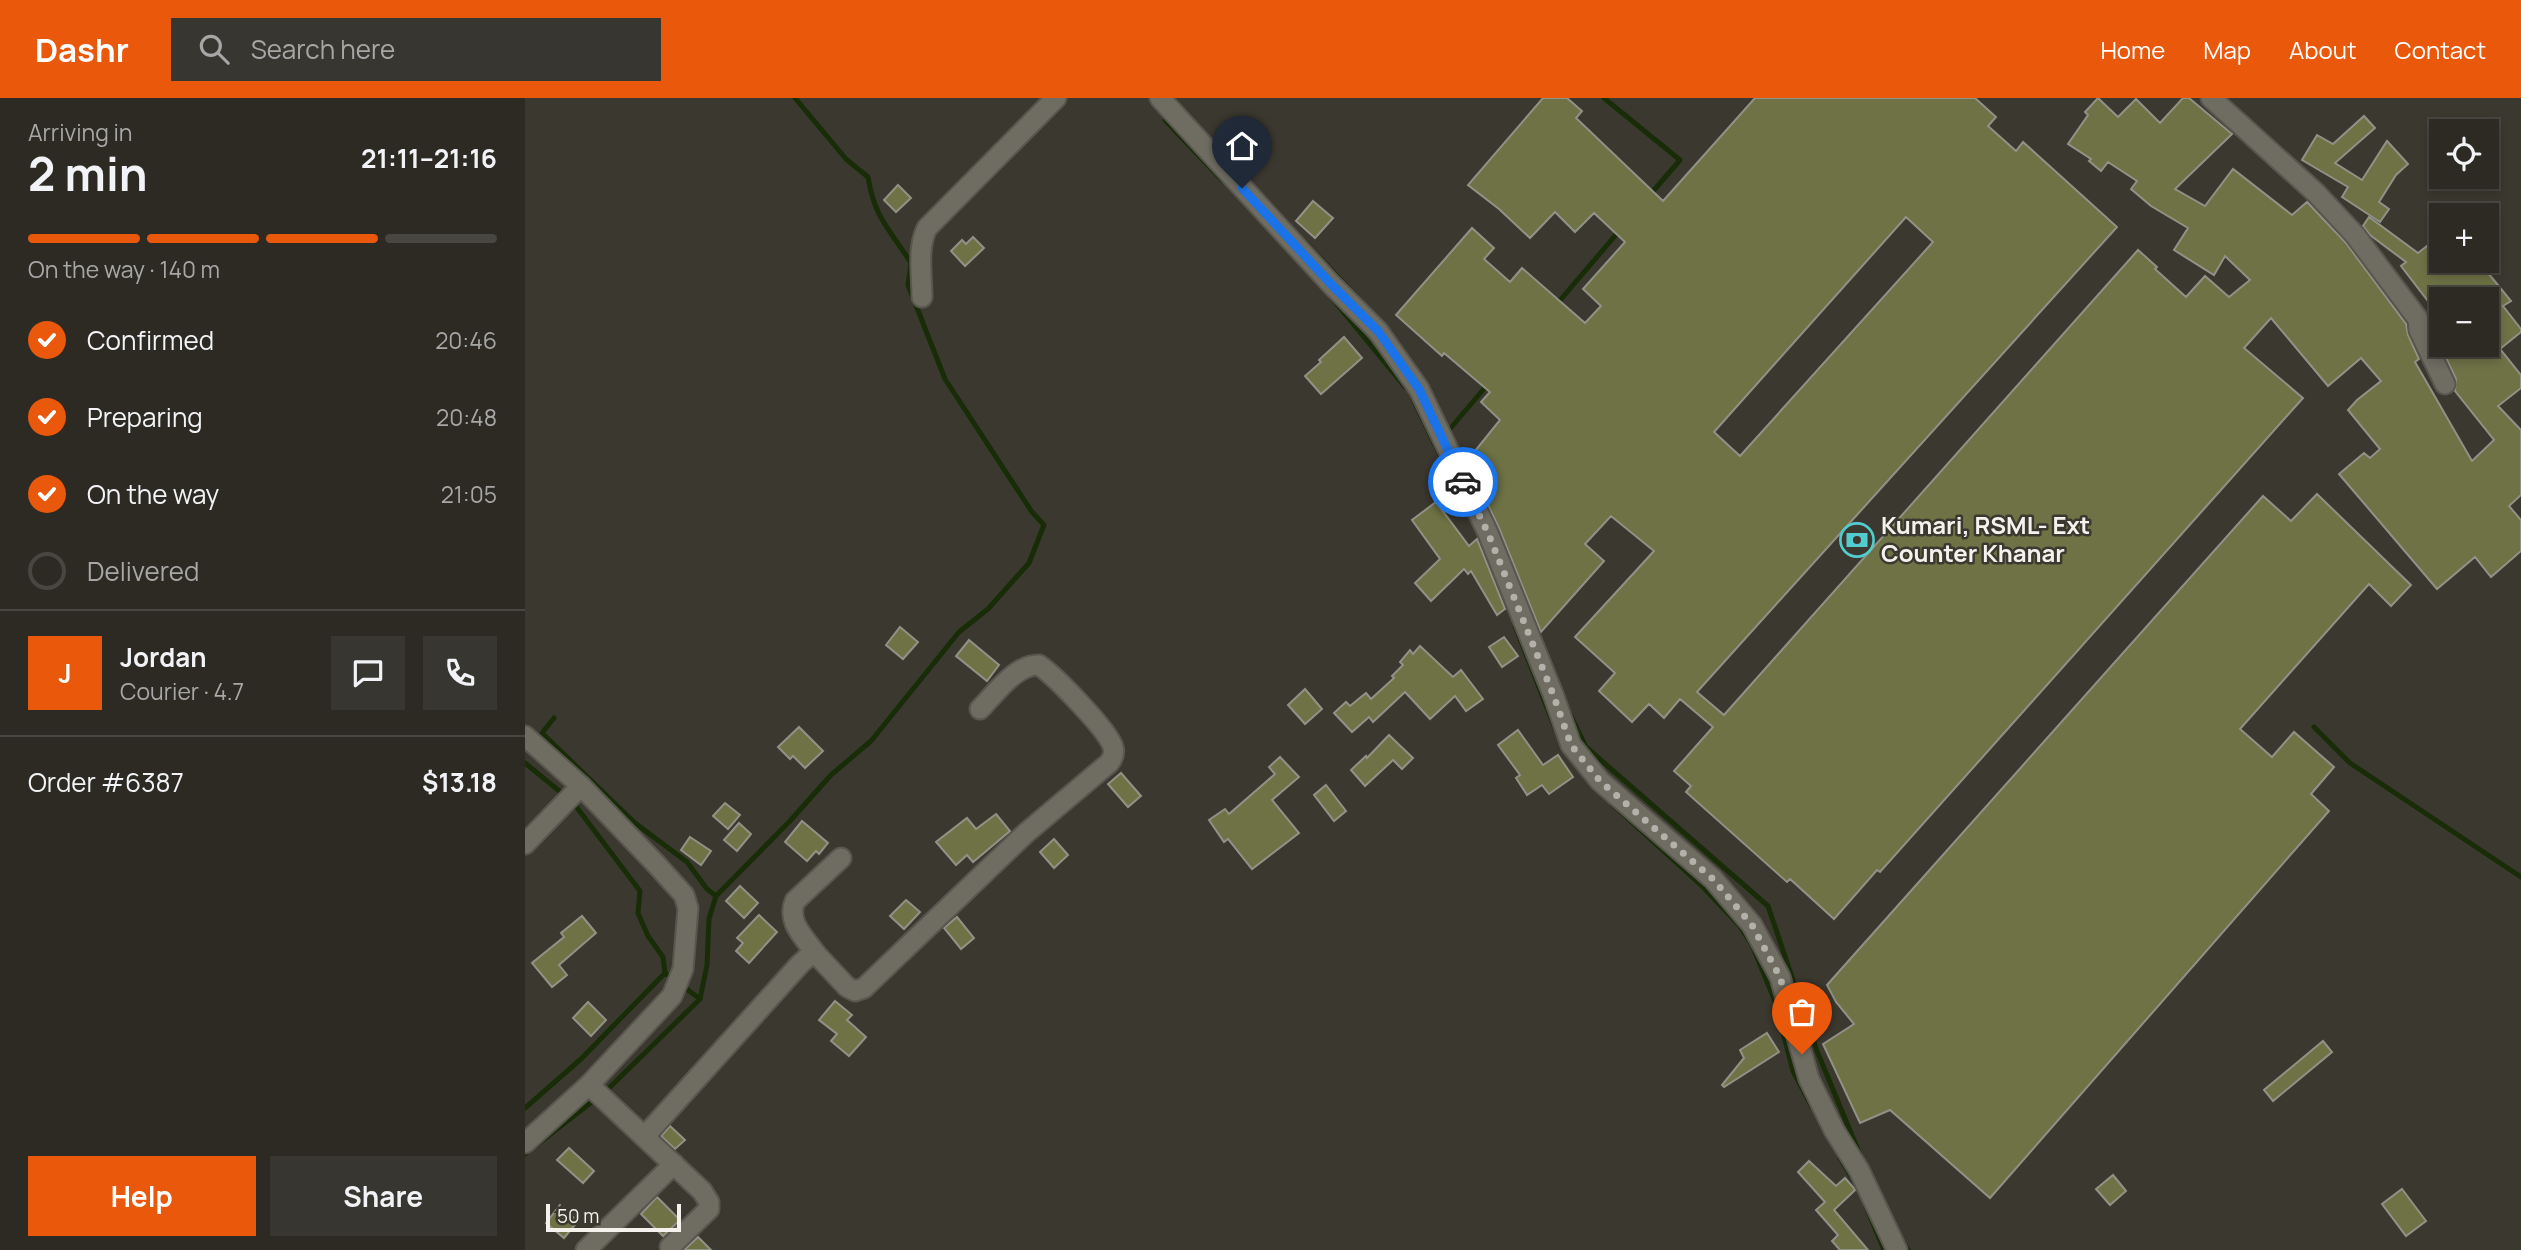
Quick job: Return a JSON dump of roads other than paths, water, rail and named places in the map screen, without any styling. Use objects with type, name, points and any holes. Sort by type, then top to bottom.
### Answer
[{"type":"street","points":[[922,297],[922,238],[927,228],[1056,98]]},
{"type":"street","points":[[1160,98],[1331,284],[1378,331],[1419,389],[1488,533],[1571,745],[1600,781],[1713,879],[1752,925],[1780,977],[1809,1079],[1834,1130],[1859,1170],[1897,1250]]},
{"type":"street","points":[[2211,98],[2316,193],[2355,235],[2418,319],[2419,330],[2445,384]]},
{"type":"street","points":[[841,858],[795,901],[791,911],[793,922],[816,954],[847,987],[855,991],[864,988],[1026,833],[1114,756],[1108,738],[1039,665],[1030,664],[1013,676],[980,709]]},
{"type":"street","points":[[525,736],[581,786],[684,895],[688,908],[683,969],[671,996],[589,1086],[525,1143]]},
{"type":"street","points":[[525,844],[581,786]]},
{"type":"street","points":[[645,1136],[800,964],[816,954]]},
{"type":"street","points":[[589,1086],[702,1191],[709,1202],[709,1209],[670,1247]]},
{"type":"street","points":[[586,1250],[674,1164]]},
{"type":"waterway","points":[[606,1091],[700,999],[707,965],[709,919],[716,896],[831,775],[871,741],[959,632],[988,609],[1029,563],[1044,525],[1032,512],[945,379],[908,285],[911,263],[879,214],[868,177],[846,159],[795,98]]},
{"type":"waterway","points":[[1604,98],[1680,160],[1649,196]]},
{"type":"waterway","points":[[1165,120],[1222,180]]},
{"type":"waterway","points":[[1556,305],[1620,230]]},
{"type":"waterway","points":[[1303,240],[1359,299]]},
{"type":"waterway","points":[[1331,297],[1405,387]]},
{"type":"waterway","points":[[1449,430],[1488,384]]},
{"type":"waterway","points":[[1413,399],[1447,470]]},
{"type":"waterway","points":[[1515,626],[1555,728]]},
{"type":"waterway","points":[[1570,714],[1586,747],[1768,906],[1817,1051],[1861,1157]]},
{"type":"waterway","points":[[554,718],[542,733],[635,823],[687,862],[707,889],[716,896]]},
{"type":"waterway","points":[[2314,727],[2350,763],[2521,877]]},
{"type":"waterway","points":[[525,763],[563,794]]},
{"type":"waterway","points":[[575,805],[640,891],[638,913],[648,936],[663,957],[665,973],[700,999]]},
{"type":"waterway","points":[[1613,805],[1702,886],[1739,925],[1752,945],[1775,1001],[1793,1071],[1812,1107]]},
{"type":"waterway","points":[[525,1108],[581,1059],[665,973]]},
{"type":"waterway","points":[[525,1154],[593,1101]]},
{"type":"waterway","points":[[1840,1158],[1855,1183]]},
{"type":"waterway","points":[[1865,1204],[1884,1250]]},
{"type":"waterway","points":[[1901,1238],[1908,1250]]},
{"type":"place","name":"Kumari, RSML- Ext Counter Khanar","points":[[1857,540]]}]
